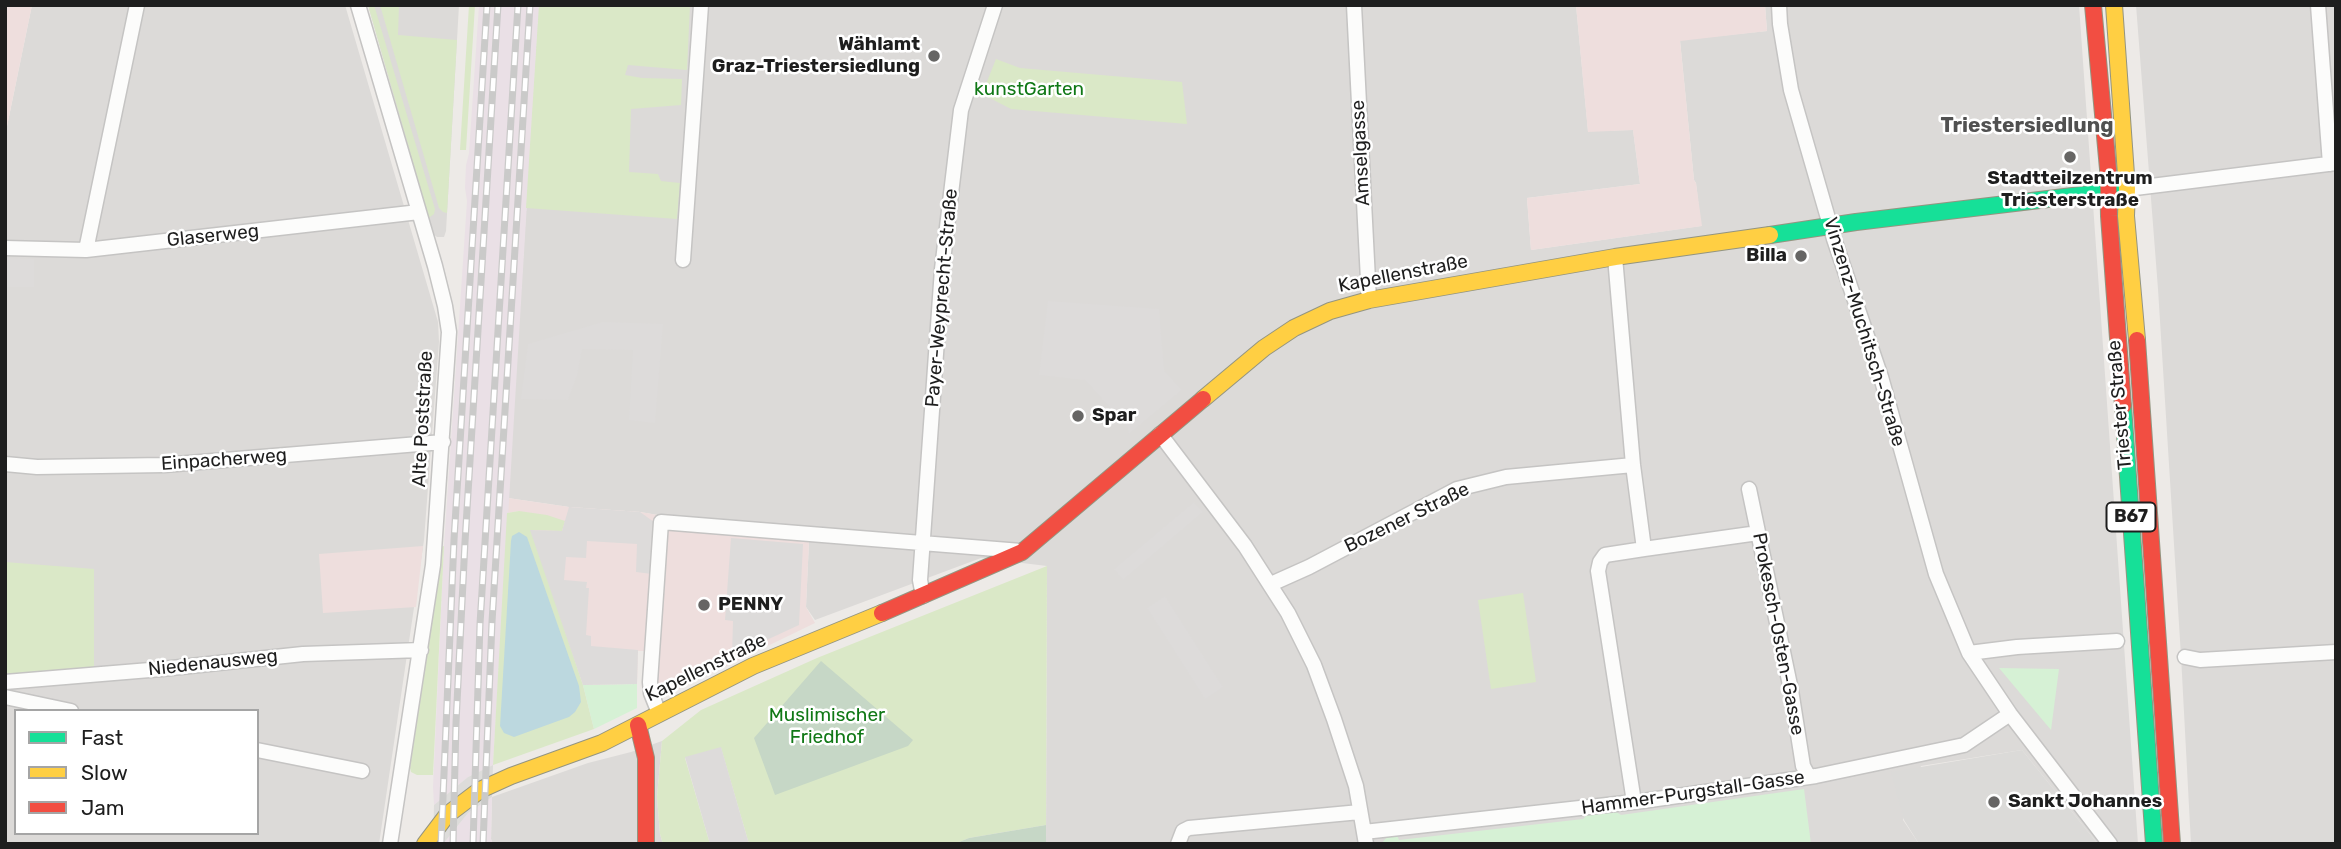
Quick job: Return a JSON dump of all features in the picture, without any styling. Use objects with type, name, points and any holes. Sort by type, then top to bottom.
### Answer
[{"type":"main road","name":"Triester Straße","points":[[2093,5],[2109,169],[2108,191],[2154,844]]},
{"type":"main road","name":"Triester Straße","points":[[2114,5],[2133,320],[2140,363],[2172,844]]},
{"type":"main road","name":"Kapellenstraße","points":[[425,844],[447,816],[480,790],[584,750],[753,666],[1022,552],[1264,348],[1294,328],[1330,311],[1369,300],[1615,257],[1830,226],[2127,189]]},
{"type":"main road","points":[[638,725],[646,758],[646,844]]},
{"type":"street","points":[[86,250],[137,5]]},
{"type":"street","name":"Alte Poststraße","points":[[358,5],[442,292],[448,320],[449,343],[436,541],[390,844]]},
{"type":"street","points":[[683,260],[701,5]]},
{"type":"street","name":"Payer-Weyprecht-Straße","points":[[923,596],[920,580],[942,269],[961,110],[995,5]]},
{"type":"street","name":"Amselgasse","points":[[1353,5],[1369,300]]},
{"type":"street","name":"Vinzenz-Muchitsch-Straße","points":[[1779,5],[1791,90],[1830,226],[1881,377],[1936,574],[1969,653],[2010,714],[2110,844]]},
{"type":"street","points":[[2127,189],[2333,164],[2318,5]]},
{"type":"street","name":"Glaserweg","points":[[5,248],[86,250],[419,212]]},
{"type":"street","points":[[1615,257],[1633,466],[1644,549]]},
{"type":"street","points":[[1160,434],[1245,545],[1288,613],[1314,665],[1340,736],[1356,786],[1365,838]]},
{"type":"street","name":"Einpacherweg","points":[[5,464],[37,467],[164,465],[443,442]]},
{"type":"street","name":"Bozener Straße","points":[[1271,584],[1457,489],[1506,477],[1633,466]]},
{"type":"street","name":"Prokesch-Osten-Gasse","points":[[1749,489],[1791,690],[1803,766],[1809,777]]},
{"type":"street","points":[[659,713],[651,693],[650,682],[661,522],[1022,552]]},
{"type":"street","points":[[1634,802],[1598,571],[1605,555],[1758,533]]},
{"type":"street","points":[[1969,653],[2017,647],[2117,641]]},
{"type":"street","name":"Niedenausweg","points":[[5,682],[303,654],[421,650]]},
{"type":"street","points":[[2185,657],[2200,660],[2336,652]]},
{"type":"street","points":[[5,697],[62,709]]},
{"type":"street","name":"Hammer-Purgstall-Gasse","points":[[1365,838],[1809,777],[1964,745],[2010,714]]},
{"type":"street","points":[[259,750],[362,771]]},
{"type":"street","points":[[1178,844],[1183,831],[1189,828],[1360,812]]},
{"type":"shaded area","points":[[5,5],[32,5],[5,136]]},
{"type":"shaded area","points":[[32,5],[345,5],[438,322],[439,342],[424,540],[379,844],[5,844],[5,136]]},
{"type":"shaded area","points":[[368,5],[459,5],[444,237],[433,234]]},
{"type":"shaded area","points":[[479,5],[539,5],[493,765],[468,777],[434,805],[444,546],[467,201],[466,165]]},
{"type":"shaded area","points":[[539,5],[1576,5],[1588,131],[1633,130],[1640,184],[1527,198],[1531,250],[1701,226],[1680,40],[1767,31],[1765,5],[2079,5],[2138,844],[2098,844],[2022,750],[1921,766],[1903,820],[1919,844],[1046,844],[1047,566],[981,558],[815,620],[806,607],[809,541],[640,512],[569,507],[508,498]]},
{"type":"shaded area","points":[[1576,5],[1765,5],[1767,31],[1680,41],[1694,180],[1702,226],[1531,250],[1527,198],[1640,184],[1633,130],[1588,132]]},
{"type":"shaded area","points":[[2136,5],[2336,5],[2336,844],[2191,844],[2158,289]]},
{"type":"shaded area","points":[[5,258],[34,259],[34,287],[5,287]]},
{"type":"shaded area","points":[[1048,301],[1159,309],[1164,370],[1182,390],[1129,434],[1128,428],[1085,380],[1039,375]]},
{"type":"shaded area","points":[[603,322],[663,324],[655,423],[629,420],[633,350],[582,349],[577,376],[568,400],[521,399],[528,344]]},
{"type":"shaded area","points":[[508,498],[569,507],[640,512],[809,541],[806,607],[815,623],[654,701],[651,651],[638,651],[637,684],[583,685],[519,511],[507,513]]},
{"type":"shaded area","points":[[1194,502],[1203,512],[1123,580],[1114,569]]},
{"type":"shaded area","points":[[569,507],[640,512],[654,522],[652,574],[636,572],[637,544],[587,541],[586,558],[566,557],[564,580],[587,582],[586,588],[589,588],[586,635],[591,636],[591,646],[638,650],[637,684],[583,685],[530,530],[562,531]]},
{"type":"shaded area","points":[[731,538],[803,544],[799,625],[732,656],[733,621],[725,620]]},
{"type":"shaded area","points":[[423,546],[416,607],[323,613],[319,554]]},
{"type":"shaded area","points":[[1165,596],[1223,687],[1205,699],[1147,608]]},
{"type":"shaded area","points":[[662,741],[657,797],[663,844],[493,844],[492,797],[588,763]]},
{"type":"shaded area","points":[[721,747],[749,844],[710,844],[685,757]]},
{"type":"shaded area","points":[[2022,750],[2098,844],[1919,844],[1904,820],[1891,772]]},
{"type":"shaded area","points":[[492,797],[493,844],[443,844],[468,813]]},
{"type":"green space","points":[[368,5],[374,5],[435,209],[429,218]]},
{"type":"green space","points":[[380,5],[399,5],[398,35],[457,40],[447,213],[439,208]]},
{"type":"green space","points":[[469,5],[475,5],[466,150],[460,150]]},
{"type":"green space","points":[[539,5],[690,5],[687,70],[628,65],[625,75],[682,79],[681,105],[631,109],[629,172],[658,174],[661,181],[680,183],[677,219],[526,208]]},
{"type":"green space","name":"kunstGarten","points":[[996,59],[1020,68],[1182,82],[1187,124],[1011,109],[982,94]]},
{"type":"green space","points":[[519,511],[565,521],[562,531],[531,530],[583,685],[594,729],[493,765],[507,513]]},
{"type":"green space","points":[[444,546],[433,775],[417,775],[411,772],[410,768],[441,547]]},
{"type":"green space","points":[[5,562],[94,569],[94,670],[5,676]]},
{"type":"green space","points":[[1047,566],[1046,825],[969,838],[954,844],[749,844],[721,748],[685,758],[710,844],[663,844],[657,797],[662,741],[701,710],[817,658]]},
{"type":"green space","points":[[1523,593],[1536,682],[1491,689],[1478,600]]},
{"type":"green space","name":"Muslimischer Friedhof","points":[[821,661],[913,740],[908,746],[775,795],[754,738]]},
{"type":"green space","points":[[1999,668],[2059,669],[2051,730]]},
{"type":"green space","points":[[637,684],[637,708],[594,729],[583,685]]},
{"type":"green space","points":[[1804,789],[1811,844],[1381,844],[1387,837],[1397,835],[1399,840],[1583,819],[1588,814],[1615,811],[1621,815]]},
{"type":"green space","points":[[1046,825],[1046,844],[954,844],[969,838]]},
{"type":"water","points":[[519,532],[527,537],[579,686],[581,702],[569,717],[514,737],[504,733],[500,726],[511,541],[512,536]]},
{"type":"pier","points":[[493,765],[492,797],[468,813],[443,844],[433,844],[434,805],[468,777]]},
{"type":"railway","points":[[441,844],[454,540],[487,5]]},
{"type":"railway","points":[[453,844],[465,542],[498,5]]},
{"type":"railway","points":[[473,844],[480,624],[518,5]]},
{"type":"railway","points":[[483,844],[492,622],[530,5]]},
{"type":"traffic: fast","points":[[1770,235],[2123,190]]},
{"type":"traffic: fast","points":[[2123,406],[2154,844]]},
{"type":"traffic: slow","points":[[2114,5],[2127,189],[2126,216],[2137,340]]},
{"type":"traffic: slow","points":[[1203,399],[1264,348],[1294,328],[1330,311],[1369,300],[1615,257],[1770,235]]},
{"type":"traffic: slow","points":[[425,844],[447,815],[480,790],[602,743],[753,666],[882,613]]},
{"type":"traffic: jam","points":[[2093,5],[2108,169],[2123,406]]},
{"type":"traffic: jam","points":[[2137,340],[2172,844]]},
{"type":"traffic: jam","points":[[882,613],[1022,552],[1203,399]]},
{"type":"traffic: jam","points":[[638,725],[646,758],[646,844]]},
{"type":"place","name":"Wählamt Graz-Triestersiedlung","points":[[934,56]]},
{"type":"place","name":"Stadtteilzentrum Triesterstraße","points":[[2070,157]]},
{"type":"place","name":"Billa","points":[[1801,256]]},
{"type":"place","name":"Spar","points":[[1078,416]]},
{"type":"place","name":"PENNY","points":[[704,605]]},
{"type":"place","name":"Sankt Johannes","points":[[1994,802]]},
{"type":"district","name":"Triestersiedlung","points":[[2027,126]]}]
